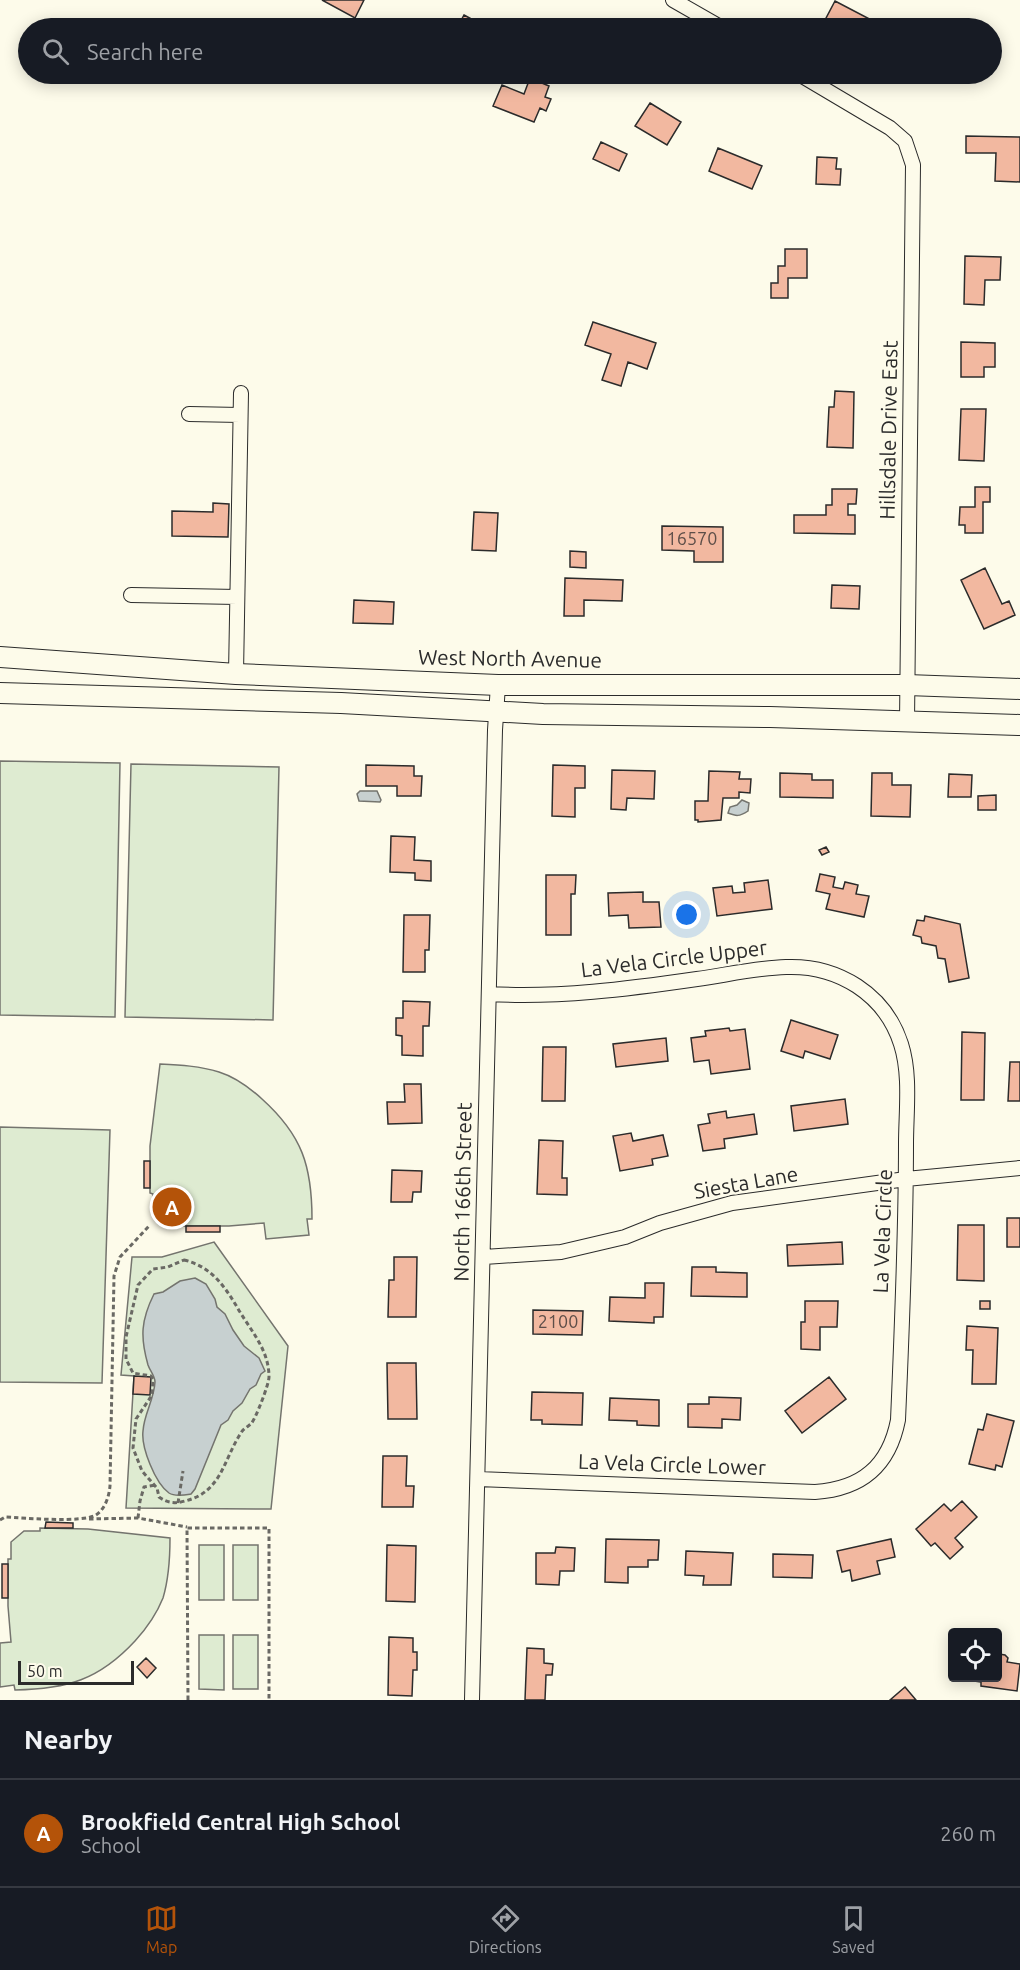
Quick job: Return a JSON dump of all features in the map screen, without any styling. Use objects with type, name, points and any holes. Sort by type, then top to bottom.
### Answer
[{"type":"main road","name":"West North Avenue","points":[[0,657],[236,674],[498,685],[907,685],[1020,689]]},
{"type":"main road","points":[[0,693],[341,703],[496,712],[1020,725]]},
{"type":"street","points":[[673,0],[704,18]]},
{"type":"street","name":"Hillsdale Drive East","points":[[816,84],[890,128],[905,141],[914,165],[907,722]]},
{"type":"street","points":[[236,674],[241,393]]},
{"type":"street","points":[[189,414],[240,415]]},
{"type":"street","points":[[131,595],[237,597]]},
{"type":"street","name":"North 166th Street","points":[[472,1700],[498,685]]},
{"type":"street","name":"La Vela Circle Upper","points":[[489,993],[510,995],[584,992],[649,986],[787,967],[808,967],[827,972],[848,980],[859,988]]},
{"type":"street","name":"La Vela Circle","points":[[859,988],[882,1006],[893,1026],[902,1046],[906,1074],[906,1179],[898,1420],[895,1436],[886,1453],[862,1480]]},
{"type":"street","name":"Siesta Lane","points":[[484,1257],[561,1252],[625,1237],[660,1223],[732,1203],[906,1179],[1020,1168]]},
{"type":"street","name":"La Vela Circle Lower","points":[[478,1479],[815,1491],[831,1491],[862,1480]]},
{"type":"path","points":[[84,1519],[98,1514],[109,1492],[112,1301],[115,1270],[123,1253],[150,1226]]},
{"type":"path","points":[[184,1260],[196,1263],[210,1271],[222,1285],[262,1346],[267,1359],[270,1381],[252,1422],[242,1431],[214,1483],[199,1496],[178,1503],[166,1503],[159,1497],[157,1488],[142,1471],[133,1448],[136,1419],[152,1395],[153,1379],[151,1376],[133,1373],[126,1359],[128,1327],[138,1285],[153,1269],[168,1267],[184,1260]]},
{"type":"path","points":[[178,1503],[183,1471]]},
{"type":"path","points":[[138,1518],[144,1487],[155,1485]]},
{"type":"path","points":[[0,1520],[5,1517],[138,1518],[188,1528],[270,1528],[269,1700]]},
{"type":"path","points":[[188,1528],[188,1700]]},
{"type":"green space","points":[[0,761],[120,763],[115,1017],[0,1015]]},
{"type":"green space","points":[[131,764],[279,767],[273,1020],[125,1017]]},
{"type":"green space","points":[[160,1064],[197,1067],[225,1074],[247,1087],[276,1112],[295,1139],[307,1167],[312,1219],[307,1219],[309,1235],[266,1239],[264,1223],[181,1226],[181,1223],[165,1223],[153,1211],[153,1194],[150,1193],[150,1146]]},
{"type":"green space","points":[[0,1127],[110,1130],[102,1383],[0,1382]]},
{"type":"green space","points":[[214,1242],[288,1346],[271,1509],[126,1508],[134,1376],[121,1375],[132,1257],[162,1257]]},
{"type":"green space","points":[[40,1528],[88,1529],[170,1538],[169,1568],[163,1598],[151,1621],[139,1636],[122,1654],[95,1673],[81,1680],[51,1687],[15,1690],[14,1685],[0,1687],[0,1643],[11,1642],[8,1559],[11,1559],[11,1542],[24,1531],[40,1531]]},
{"type":"green space","points":[[199,1545],[224,1545],[224,1600],[199,1600]]},
{"type":"green space","points":[[233,1545],[258,1545],[258,1600],[233,1600]]},
{"type":"green space","points":[[199,1635],[224,1635],[224,1690],[199,1689]]},
{"type":"green space","points":[[233,1635],[258,1635],[258,1689],[233,1689]]},
{"type":"shaded area","points":[[360,791],[377,791],[381,800],[380,802],[359,801],[357,794]]},
{"type":"shaded area","points":[[742,800],[749,803],[748,811],[738,815],[728,813],[730,807]]},
{"type":"shaded area","points":[[195,1278],[206,1284],[217,1307],[225,1314],[244,1346],[259,1358],[265,1371],[242,1403],[221,1425],[195,1489],[191,1494],[177,1495],[169,1493],[159,1481],[144,1446],[144,1425],[155,1382],[145,1355],[143,1329],[146,1312],[154,1294],[163,1292],[180,1281]]},
{"type":"building","points":[[322,0],[364,0],[355,18]]},
{"type":"building","points":[[835,1],[868,18],[826,18]]},
{"type":"building","points":[[528,84],[549,86],[545,97],[551,99],[546,111],[540,108],[534,122],[493,106],[502,85],[524,94]]},
{"type":"building","points":[[650,103],[681,122],[667,145],[635,126]]},
{"type":"building","points":[[966,136],[1020,137],[1020,182],[995,181],[996,153],[966,153]]},
{"type":"building","points":[[601,142],[627,154],[619,171],[593,159]]},
{"type":"building","points":[[718,148],[762,166],[752,189],[709,171]]},
{"type":"building","points":[[817,157],[837,158],[836,169],[841,169],[840,185],[816,184]]},
{"type":"building","points":[[785,249],[807,249],[807,278],[788,278],[788,298],[771,298],[771,283],[778,283],[778,266],[785,266]]},
{"type":"building","points":[[965,256],[1001,257],[1000,280],[985,280],[984,305],[964,304]]},
{"type":"building","points":[[593,322],[656,343],[647,369],[628,362],[621,386],[602,380],[611,354],[585,345]]},
{"type":"building","points":[[961,342],[995,343],[995,367],[984,367],[984,377],[961,377]]},
{"type":"building","points":[[835,391],[854,392],[853,448],[827,447],[829,407],[834,407]]},
{"type":"building","points":[[961,409],[986,409],[984,461],[959,460]]},
{"type":"building","points":[[975,487],[990,487],[990,502],[983,502],[983,533],[965,533],[965,525],[959,525],[960,507],[975,507]]},
{"type":"building","points":[[832,489],[857,489],[856,504],[848,504],[848,515],[855,515],[855,534],[794,533],[794,515],[826,515],[826,505],[832,505]]},
{"type":"building","points":[[213,503],[229,504],[228,537],[172,536],[172,511],[213,512]]},
{"type":"building","points":[[474,512],[498,513],[496,551],[472,550]]},
{"type":"building","points":[[662,526],[723,527],[723,562],[694,562],[694,551],[662,550]]},
{"type":"building","points":[[570,551],[586,552],[586,568],[570,567]]},
{"type":"building","points":[[985,568],[1002,604],[1009,601],[1015,615],[984,629],[961,580]]},
{"type":"building","points":[[565,578],[623,580],[622,601],[584,600],[584,616],[564,616]]},
{"type":"building","points":[[832,585],[860,586],[859,609],[831,608]]},
{"type":"building","points":[[354,600],[394,602],[393,624],[353,623]]},
{"type":"building","points":[[366,765],[414,766],[414,776],[422,776],[421,796],[397,796],[397,786],[366,786]]},
{"type":"building","points":[[553,765],[585,766],[585,788],[575,788],[575,817],[552,816]]},
{"type":"building","points":[[612,770],[655,771],[654,799],[627,798],[626,810],[611,809]]},
{"type":"building","points":[[709,771],[740,772],[739,779],[751,779],[750,793],[739,792],[739,798],[723,798],[721,820],[698,822],[695,820],[695,801],[708,801]]},
{"type":"building","points":[[780,773],[812,774],[812,780],[833,780],[833,798],[780,797]]},
{"type":"building","points":[[872,773],[892,773],[892,785],[911,785],[910,817],[871,816]]},
{"type":"building","points":[[949,774],[972,775],[971,797],[948,797]]},
{"type":"building","points":[[996,795],[996,810],[978,810],[978,796]]},
{"type":"building","points":[[391,836],[415,837],[414,860],[431,861],[431,881],[415,880],[415,873],[390,872]]},
{"type":"building","points":[[826,847],[829,852],[822,855],[819,850]]},
{"type":"building","points":[[820,874],[835,877],[833,887],[843,889],[845,882],[858,885],[856,894],[869,896],[864,917],[826,909],[830,894],[816,891]]},
{"type":"building","points":[[546,875],[576,875],[575,894],[571,894],[571,935],[546,935]]},
{"type":"building","points":[[768,880],[772,909],[717,916],[713,888],[732,886],[733,893],[745,892],[744,883]]},
{"type":"building","points":[[643,892],[643,902],[659,902],[661,927],[629,928],[628,915],[609,916],[608,893]]},
{"type":"building","points":[[404,915],[430,915],[429,950],[425,950],[425,972],[403,972]]},
{"type":"building","points":[[925,916],[960,924],[969,978],[949,982],[945,959],[938,958],[936,946],[922,943],[921,937],[913,935],[917,920],[924,921]]},
{"type":"building","points":[[403,1001],[430,1002],[429,1026],[423,1026],[423,1056],[402,1055],[402,1036],[396,1035],[396,1018],[403,1018]]},
{"type":"building","points":[[791,1020],[838,1035],[830,1059],[805,1051],[803,1058],[781,1051]]},
{"type":"building","points":[[729,1028],[730,1031],[745,1029],[750,1069],[711,1074],[709,1060],[694,1062],[691,1038],[706,1036],[705,1031]]},
{"type":"building","points":[[962,1032],[985,1033],[984,1100],[961,1100]]},
{"type":"building","points":[[666,1038],[668,1061],[616,1067],[613,1044]]},
{"type":"building","points":[[543,1047],[566,1047],[565,1101],[542,1101]]},
{"type":"building","points":[[1010,1062],[1020,1062],[1020,1101],[1008,1101]]},
{"type":"building","points":[[404,1084],[421,1084],[422,1123],[388,1124],[387,1102],[405,1102]]},
{"type":"building","points":[[845,1099],[848,1124],[794,1131],[791,1106]]},
{"type":"building","points":[[726,1111],[727,1118],[754,1114],[757,1134],[724,1139],[725,1148],[703,1151],[698,1125],[710,1123],[708,1114]]},
{"type":"building","points":[[631,1133],[633,1141],[663,1135],[668,1156],[652,1159],[653,1165],[620,1171],[613,1136]]},
{"type":"building","points":[[539,1140],[563,1141],[562,1178],[567,1178],[567,1195],[537,1194]]},
{"type":"building","points":[[144,1161],[150,1161],[150,1188],[144,1188]]},
{"type":"building","points":[[392,1170],[422,1171],[421,1192],[413,1192],[412,1202],[391,1202]]},
{"type":"building","points":[[1007,1218],[1020,1218],[1020,1247],[1007,1247]]},
{"type":"building","points":[[958,1225],[984,1225],[984,1281],[957,1280]]},
{"type":"building","points":[[186,1226],[220,1226],[220,1232],[186,1232]]},
{"type":"building","points":[[842,1242],[843,1264],[788,1266],[787,1245]]},
{"type":"building","points":[[394,1257],[417,1257],[416,1317],[388,1317],[389,1280],[394,1280]]},
{"type":"building","points":[[692,1267],[716,1267],[716,1272],[747,1273],[747,1297],[691,1296]]},
{"type":"building","points":[[645,1283],[664,1283],[663,1317],[654,1317],[654,1323],[609,1321],[610,1297],[645,1298]]},
{"type":"building","points":[[805,1301],[838,1301],[837,1327],[820,1327],[820,1350],[801,1349],[801,1322],[805,1322]]},
{"type":"building","points":[[980,1301],[990,1301],[990,1309],[980,1309]]},
{"type":"building","points":[[533,1310],[583,1311],[582,1335],[533,1334]]},
{"type":"building","points":[[967,1326],[998,1328],[996,1384],[972,1384],[973,1350],[966,1350]]},
{"type":"building","points":[[387,1363],[416,1363],[417,1419],[388,1419]]},
{"type":"building","points":[[134,1376],[151,1377],[150,1395],[133,1394]]},
{"type":"building","points":[[829,1377],[846,1399],[802,1433],[785,1411]]},
{"type":"building","points":[[532,1392],[583,1393],[582,1425],[542,1424],[542,1420],[531,1420]]},
{"type":"building","points":[[709,1397],[741,1398],[740,1420],[722,1419],[722,1428],[688,1427],[688,1404],[709,1404]]},
{"type":"building","points":[[610,1398],[659,1400],[659,1426],[637,1425],[637,1421],[609,1420]]},
{"type":"building","points":[[987,1414],[1014,1421],[1002,1467],[996,1465],[995,1470],[969,1464],[978,1429],[983,1430]]},
{"type":"building","points":[[383,1456],[407,1456],[406,1486],[414,1486],[413,1507],[382,1507]]},
{"type":"building","points":[[962,1501],[977,1517],[955,1538],[963,1547],[950,1559],[935,1543],[931,1546],[916,1529],[944,1504],[951,1511]]},
{"type":"building","points":[[46,1522],[73,1523],[73,1528],[45,1528]]},
{"type":"building","points":[[606,1539],[659,1540],[658,1560],[648,1560],[648,1567],[628,1567],[628,1583],[605,1582]]},
{"type":"building","points":[[891,1539],[895,1557],[877,1561],[880,1574],[852,1581],[850,1570],[842,1572],[837,1551]]},
{"type":"building","points":[[387,1545],[416,1546],[415,1602],[386,1601]]},
{"type":"building","points":[[556,1547],[575,1548],[574,1571],[560,1571],[559,1585],[536,1584],[536,1553],[555,1553]]},
{"type":"building","points":[[686,1551],[733,1553],[731,1585],[703,1585],[704,1576],[685,1575]]},
{"type":"building","points":[[773,1554],[813,1555],[812,1578],[773,1577]]},
{"type":"building","points":[[2,1564],[8,1564],[8,1598],[2,1598]]},
{"type":"building","points":[[389,1637],[413,1638],[413,1652],[417,1652],[417,1670],[413,1670],[412,1696],[388,1695]]},
{"type":"building","points":[[527,1648],[544,1649],[544,1663],[553,1664],[552,1675],[546,1675],[545,1700],[525,1700]]},
{"type":"building","points":[[1002,1654],[1008,1658],[1007,1662],[1020,1664],[1017,1691],[981,1686],[981,1682],[1002,1682]]},
{"type":"building","points":[[146,1658],[156,1668],[147,1678],[137,1667]]},
{"type":"building","points":[[905,1687],[916,1700],[890,1700]]},
{"type":"place","name":"Brookfield Central High School","points":[[172,1207]]}]
